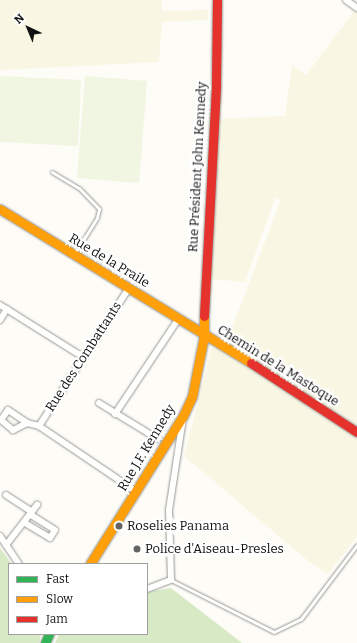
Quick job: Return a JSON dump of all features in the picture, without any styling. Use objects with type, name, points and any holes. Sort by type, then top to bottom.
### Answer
[{"type":"street","name":"Rue Président John Kennedy","points":[[204,336],[204,287],[216,84],[217,0]]},
{"type":"street","points":[[346,0],[357,8]]},
{"type":"street","name":"Rue de la Praile","points":[[0,209],[179,318],[204,336]]},
{"type":"street","name":"Rue des Combattants","points":[[39,426],[83,356],[129,288]]},
{"type":"street","points":[[0,304],[83,356]]},
{"type":"street","points":[[0,320],[7,309]]},
{"type":"street","points":[[115,414],[179,318]]},
{"type":"street","name":"Rue J.F. Kennedy","points":[[91,563],[183,416],[192,397],[204,336]]},
{"type":"street","name":"Chemin de la Mastoque","points":[[204,336],[220,343],[357,432]]},
{"type":"street","points":[[99,403],[158,439]]},
{"type":"street","points":[[148,589],[171,580],[169,510],[183,416]]},
{"type":"street","name":"Rue des Combattants","points":[[27,423],[39,426],[136,492]]},
{"type":"street","points":[[6,496],[55,530],[50,538],[25,523]]},
{"type":"street","points":[[6,545],[25,523],[37,505]]},
{"type":"street","points":[[0,536],[18,563]]},
{"type":"lane","points":[[52,172],[80,188],[99,209],[98,218],[74,255]]},
{"type":"lane","points":[[171,580],[274,632],[301,619],[357,545]]},
{"type":"shaded area","points":[[0,0],[161,0],[162,11],[208,10],[208,20],[162,22],[159,62],[0,70]]},
{"type":"shaded area","points":[[355,10],[357,11],[357,429],[226,343],[281,200],[275,198],[245,282],[210,279],[220,119],[285,116],[292,65],[306,75]]},
{"type":"shaded area","points":[[212,348],[223,349],[357,438],[357,537],[328,574],[307,560],[184,456]]},
{"type":"green space","points":[[0,76],[81,80],[78,146],[0,142]]},
{"type":"green space","points":[[85,76],[147,81],[139,183],[77,178]]},
{"type":"green space","points":[[0,548],[11,563],[8,563],[8,635],[41,635],[39,643],[0,643]]},
{"type":"green space","points":[[171,588],[242,643],[55,643],[59,635],[148,635],[148,592]]},
{"type":"traffic: fast","points":[[45,643],[49,635]]},
{"type":"traffic: slow","points":[[0,209],[251,363]]},
{"type":"traffic: slow","points":[[91,563],[183,416],[192,397],[204,336],[204,316]]},
{"type":"traffic: jam","points":[[204,316],[216,84],[217,0]]},
{"type":"traffic: jam","points":[[251,363],[357,432]]},
{"type":"place","name":"Roselies Panama","points":[[119,526]]},
{"type":"place","name":"Police d'Aiseau-Presles","points":[[137,549]]}]
